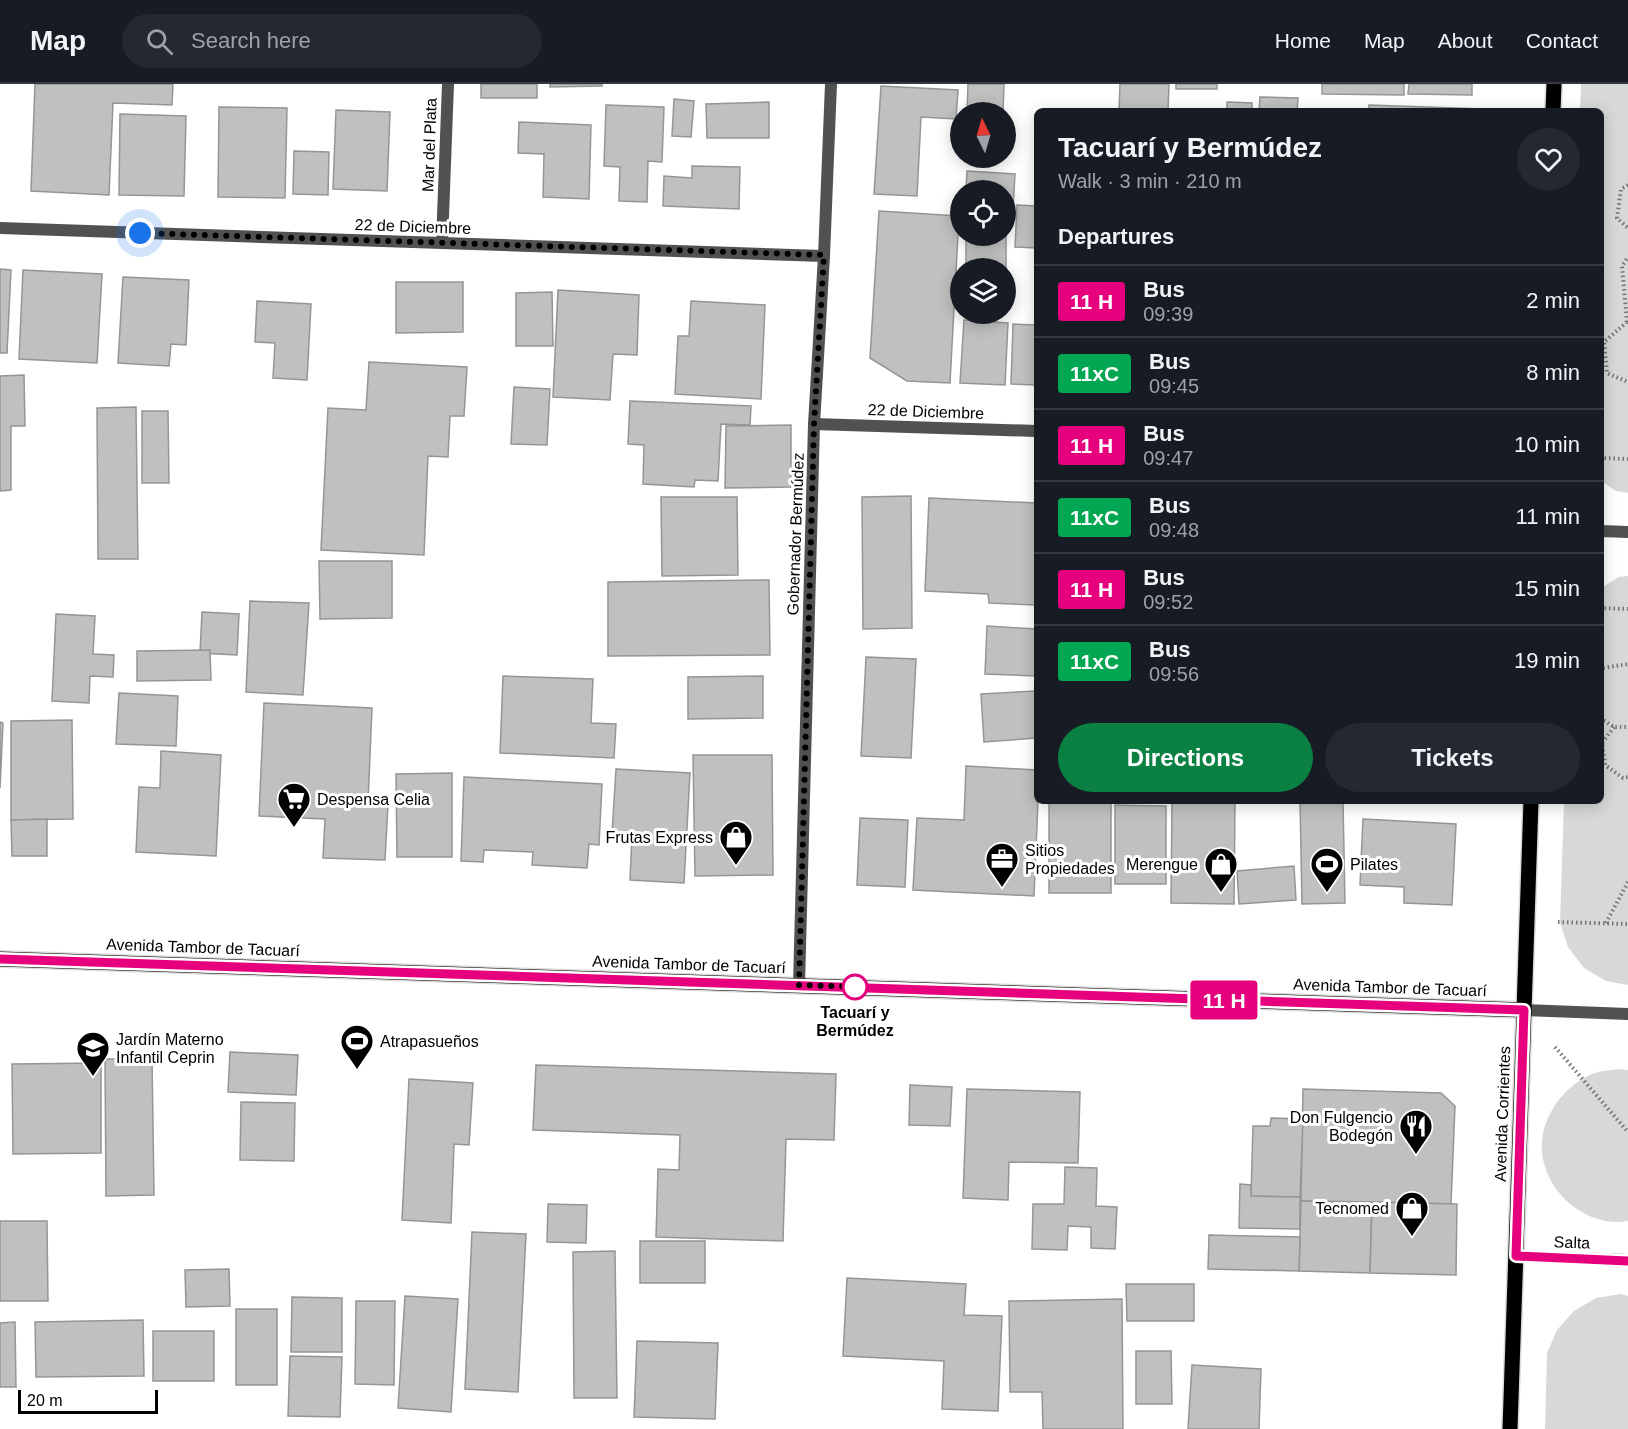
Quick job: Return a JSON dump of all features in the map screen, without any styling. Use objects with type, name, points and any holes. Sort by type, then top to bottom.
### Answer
[{"type":"main road","points":[[1553,108],[1554,84]]},
{"type":"main road","name":"Avenida Corrientes","points":[[1510,1429],[1531,804]]},
{"type":"main road","name":"Avenida Tambor de Tacuarí","points":[[0,959],[1524,1010]]},
{"type":"street","name":"Mar del Plata","points":[[442,243],[448,84]]},
{"type":"street","name":"Gobernador Bermúdez","points":[[799,985],[814,424],[831,84]]},
{"type":"street","name":"22 de Diciembre","points":[[0,228],[824,255]]},
{"type":"street","name":"22 de Diciembre","points":[[814,424],[1034,431]]},
{"type":"street","points":[[1604,531],[1628,532]]},
{"type":"street","name":"Avenida Tambor de Tacuarí","points":[[1524,1010],[1628,1014]]},
{"type":"street","name":"Salta","points":[[1516,1256],[1628,1260]]},
{"type":"path","points":[[1628,185],[1621,189],[1617,218],[1628,228]]},
{"type":"path","points":[[1628,257],[1622,266],[1628,322],[1604,342],[1607,373],[1628,382]]},
{"type":"path","points":[[1604,458],[1628,459]]},
{"type":"path","points":[[1604,608],[1628,609]]},
{"type":"path","points":[[1604,668],[1628,664]]},
{"type":"path","points":[[1604,721],[1614,727],[1628,727]]},
{"type":"path","points":[[1604,740],[1614,727]]},
{"type":"path","points":[[1604,758],[1605,765],[1623,778],[1628,777]]},
{"type":"path","points":[[1606,923],[1628,882]]},
{"type":"path","points":[[1527,921],[1628,924]]},
{"type":"path","points":[[1524,1010],[1628,1132]]},
{"type":"shaded area","points":[[1581,84],[1628,84],[1628,493],[1616,491],[1604,483],[1604,108],[1580,108]]},
{"type":"shaded area","points":[[1628,576],[1628,985],[1606,981],[1584,968],[1568,947],[1560,923],[1564,804],[1604,804],[1604,586],[1619,577]]},
{"type":"shaded area","points":[[1619,1069],[1628,1070],[1628,1221],[1614,1222],[1600,1220],[1586,1214],[1563,1197],[1547,1173],[1542,1146],[1547,1120],[1570,1088],[1592,1074]]},
{"type":"shaded area","points":[[1621,1294],[1628,1296],[1628,1429],[1545,1429],[1547,1353],[1557,1330],[1574,1311],[1596,1298]]},
{"type":"building","points":[[35,84],[173,84],[172,105],[113,103],[109,195],[31,191]]},
{"type":"building","points":[[481,84],[537,84],[537,98],[481,98]]},
{"type":"building","points":[[550,84],[602,84],[602,86],[550,87]]},
{"type":"building","points":[[968,84],[1004,84],[1003,102],[967,102]]},
{"type":"building","points":[[1120,84],[1169,84],[1168,108],[1119,108]]},
{"type":"building","points":[[1176,84],[1217,84],[1217,89],[1176,89]]},
{"type":"building","points":[[1322,84],[1404,84],[1404,95],[1322,94]]},
{"type":"building","points":[[1409,84],[1472,84],[1472,95],[1408,94]]},
{"type":"building","points":[[881,86],[958,90],[957,102],[950,102],[950,119],[921,117],[917,196],[874,194]]},
{"type":"building","points":[[1260,97],[1298,98],[1297,108],[1259,108]]},
{"type":"building","points":[[674,99],[694,101],[691,137],[672,136]]},
{"type":"building","points":[[769,102],[769,138],[707,138],[706,104]]},
{"type":"building","points":[[1227,102],[1252,103],[1252,108],[1227,108]]},
{"type":"building","points":[[606,105],[664,107],[662,162],[648,161],[647,202],[619,201],[620,167],[604,166]]},
{"type":"building","points":[[1369,105],[1454,108],[1369,108]]},
{"type":"building","points":[[219,107],[287,108],[285,198],[218,197]]},
{"type":"building","points":[[336,110],[390,112],[387,191],[333,189]]},
{"type":"building","points":[[120,114],[186,116],[184,196],[119,195]]},
{"type":"building","points":[[519,122],[591,125],[589,199],[543,197],[544,154],[518,153]]},
{"type":"building","points":[[294,151],[329,152],[328,195],[293,194]]},
{"type":"building","points":[[692,166],[740,167],[739,209],[663,206],[664,176],[692,178]]},
{"type":"building","points":[[967,171],[1015,174],[1015,180],[967,180]]},
{"type":"building","points":[[1017,205],[1034,206],[1034,248],[1015,247]]},
{"type":"building","points":[[879,211],[950,215],[950,246],[957,246],[957,258],[950,258],[950,324],[953,324],[950,383],[907,381],[870,358]]},
{"type":"building","points":[[966,246],[1006,246],[1006,258],[966,258]]},
{"type":"building","points":[[0,269],[11,270],[7,353],[0,353]]},
{"type":"building","points":[[23,270],[102,274],[97,363],[19,359]]},
{"type":"building","points":[[123,277],[189,280],[186,345],[171,344],[169,366],[118,363]]},
{"type":"building","points":[[396,282],[463,282],[463,332],[396,333]]},
{"type":"building","points":[[558,290],[639,295],[637,355],[613,354],[610,400],[553,397]]},
{"type":"building","points":[[552,292],[553,346],[516,346],[516,293]]},
{"type":"building","points":[[257,301],[311,304],[307,380],[273,378],[275,343],[255,342]]},
{"type":"building","points":[[691,301],[765,305],[761,399],[675,394],[678,336],[689,336]]},
{"type":"building","points":[[964,324],[1008,324],[1005,385],[960,383]]},
{"type":"building","points":[[1013,324],[1034,325],[1034,385],[1011,384]]},
{"type":"building","points":[[369,362],[467,367],[464,416],[450,416],[448,457],[428,456],[424,555],[321,550],[328,408],[366,410]]},
{"type":"building","points":[[24,375],[25,426],[11,426],[11,490],[0,491],[0,376]]},
{"type":"building","points":[[514,387],[550,389],[547,445],[511,444]]},
{"type":"building","points":[[630,401],[751,406],[750,425],[721,424],[718,481],[695,480],[694,487],[643,484],[644,445],[628,444]]},
{"type":"building","points":[[136,407],[138,559],[98,559],[97,408]]},
{"type":"building","points":[[142,411],[168,411],[169,483],[142,483]]},
{"type":"building","points":[[791,425],[791,487],[725,488],[726,426]]},
{"type":"building","points":[[911,496],[912,628],[863,629],[862,497]]},
{"type":"building","points":[[661,497],[737,497],[738,575],[662,576]]},
{"type":"building","points":[[929,498],[1034,503],[1034,605],[989,603],[988,594],[925,591]]},
{"type":"building","points":[[319,561],[392,561],[392,618],[320,619]]},
{"type":"building","points":[[769,580],[770,655],[608,656],[608,582]]},
{"type":"building","points":[[250,601],[309,603],[303,695],[246,692]]},
{"type":"building","points":[[202,612],[239,614],[237,655],[200,653]]},
{"type":"building","points":[[56,614],[95,616],[93,654],[114,655],[113,677],[90,676],[89,703],[52,701]]},
{"type":"building","points":[[987,626],[1034,629],[1034,676],[985,674]]},
{"type":"building","points":[[210,650],[211,680],[137,681],[137,651]]},
{"type":"building","points":[[866,657],[916,659],[911,758],[861,756]]},
{"type":"building","points":[[503,676],[593,679],[591,723],[616,724],[614,758],[500,753]]},
{"type":"building","points":[[763,676],[763,718],[688,719],[688,677]]},
{"type":"building","points":[[1034,691],[1034,738],[984,742],[981,694]]},
{"type":"building","points":[[119,693],[178,696],[176,746],[116,744]]},
{"type":"building","points":[[264,703],[372,708],[368,803],[388,804],[385,860],[323,858],[325,819],[259,816]]},
{"type":"building","points":[[72,720],[73,819],[11,820],[11,721]]},
{"type":"building","points":[[0,722],[3,723],[0,788]]},
{"type":"building","points":[[161,751],[221,755],[216,856],[136,852],[139,787],[160,788]]},
{"type":"building","points":[[693,755],[772,755],[773,875],[695,876]]},
{"type":"building","points":[[966,766],[1034,770],[1034,804],[1038,804],[1034,896],[913,890],[917,818],[964,820]]},
{"type":"building","points":[[616,769],[690,773],[684,883],[630,880],[632,834],[612,834]]},
{"type":"building","points":[[452,773],[452,857],[397,857],[396,774]]},
{"type":"building","points":[[464,777],[602,784],[599,845],[589,844],[587,868],[532,865],[533,852],[484,850],[483,862],[461,861]]},
{"type":"building","points":[[1049,804],[1111,804],[1111,893],[1049,893]]},
{"type":"building","points":[[1172,804],[1235,804],[1234,904],[1171,903]]},
{"type":"building","points":[[1300,804],[1343,804],[1345,903],[1302,904]]},
{"type":"building","points":[[1115,805],[1166,806],[1166,884],[1115,884]]},
{"type":"building","points":[[860,818],[908,820],[905,887],[857,885]]},
{"type":"building","points":[[47,819],[47,856],[12,856],[11,820]]},
{"type":"building","points":[[1363,819],[1456,824],[1452,905],[1404,903],[1404,887],[1360,885]]},
{"type":"building","points":[[1294,866],[1296,900],[1239,904],[1237,871]]},
{"type":"building","points":[[230,1052],[298,1055],[296,1095],[228,1092]]},
{"type":"building","points":[[105,1059],[152,1059],[154,1195],[106,1196]]},
{"type":"building","points":[[101,1063],[101,1153],[13,1154],[12,1064]]},
{"type":"building","points":[[536,1065],[836,1074],[834,1140],[786,1139],[783,1241],[656,1237],[658,1169],[679,1170],[680,1135],[533,1130]]},
{"type":"building","points":[[409,1079],[473,1083],[469,1145],[454,1144],[451,1223],[402,1220]]},
{"type":"building","points":[[910,1085],[952,1087],[950,1126],[909,1125]]},
{"type":"building","points":[[967,1089],[1080,1092],[1078,1163],[1009,1162],[1008,1200],[963,1198]]},
{"type":"building","points":[[1303,1089],[1441,1093],[1455,1106],[1451,1204],[1301,1201]]},
{"type":"building","points":[[241,1102],[295,1103],[294,1161],[240,1160]]},
{"type":"building","points":[[1271,1118],[1303,1119],[1300,1197],[1251,1196],[1253,1126],[1270,1126]]},
{"type":"building","points":[[1065,1167],[1097,1168],[1096,1206],[1117,1207],[1115,1249],[1091,1248],[1091,1227],[1068,1226],[1067,1250],[1032,1249],[1033,1204],[1064,1204]]},
{"type":"building","points":[[1240,1184],[1251,1185],[1251,1196],[1300,1197],[1300,1229],[1239,1228]]},
{"type":"building","points":[[1301,1201],[1372,1202],[1370,1273],[1299,1271]]},
{"type":"building","points":[[1372,1202],[1457,1204],[1456,1275],[1370,1273]]},
{"type":"building","points":[[548,1204],[587,1205],[586,1243],[547,1242]]},
{"type":"building","points":[[0,1221],[47,1221],[48,1301],[0,1301]]},
{"type":"building","points":[[472,1232],[526,1234],[518,1392],[465,1389]]},
{"type":"building","points":[[1209,1235],[1300,1237],[1299,1271],[1208,1269]]},
{"type":"building","points":[[640,1241],[705,1241],[705,1283],[640,1283]]},
{"type":"building","points":[[615,1251],[617,1398],[574,1398],[573,1252]]},
{"type":"building","points":[[229,1269],[230,1306],[186,1307],[185,1270]]},
{"type":"building","points":[[847,1278],[966,1284],[964,1315],[1002,1316],[998,1411],[942,1409],[944,1361],[843,1356]]},
{"type":"building","points":[[1126,1284],[1194,1284],[1194,1321],[1127,1321]]},
{"type":"building","points":[[405,1296],[458,1299],[451,1412],[398,1408]]},
{"type":"building","points":[[292,1297],[342,1298],[342,1352],[291,1352]]},
{"type":"building","points":[[1122,1299],[1123,1429],[1043,1429],[1042,1392],[1010,1392],[1009,1301]]},
{"type":"building","points":[[356,1301],[395,1301],[394,1385],[355,1384]]},
{"type":"building","points":[[236,1309],[277,1309],[277,1385],[236,1385]]},
{"type":"building","points":[[143,1320],[144,1376],[36,1377],[35,1322]]},
{"type":"building","points":[[15,1322],[16,1387],[0,1387],[0,1323]]},
{"type":"building","points":[[153,1331],[214,1331],[214,1381],[153,1381]]},
{"type":"building","points":[[637,1341],[718,1343],[715,1419],[634,1417]]},
{"type":"building","points":[[1136,1351],[1171,1351],[1172,1404],[1136,1404]]},
{"type":"building","points":[[290,1356],[342,1357],[340,1417],[288,1416]]},
{"type":"building","points":[[1192,1365],[1261,1369],[1259,1429],[1188,1429]]},
{"type":"bus line","points":[[0,959],[1524,1010],[1516,1256],[1628,1261]]},
{"type":"place","name":"Despensa Celia","points":[[294,828]]},
{"type":"place","name":"Frutas Express","points":[[736,866]]},
{"type":"place","name":"Sitios Propiedades","points":[[1002,888]]},
{"type":"place","name":"Merengue","points":[[1221,893]]},
{"type":"place","name":"Pilates","points":[[1327,893]]},
{"type":"place","name":"Tacuarí y Bermúdez","points":[[855,987]]},
{"type":"place","name":"Atrapasueños","points":[[357,1070]]},
{"type":"place","name":"Jardín Materno Infantil Ceprin","points":[[93,1077]]},
{"type":"place","name":"Don Fulgencio Bodegón","points":[[1416,1155]]},
{"type":"place","name":"Tecnomed","points":[[1412,1237]]},
{"type":"route","points":[[140,233],[824,255],[814,424],[799,985],[863,987],[855,987]]}]
